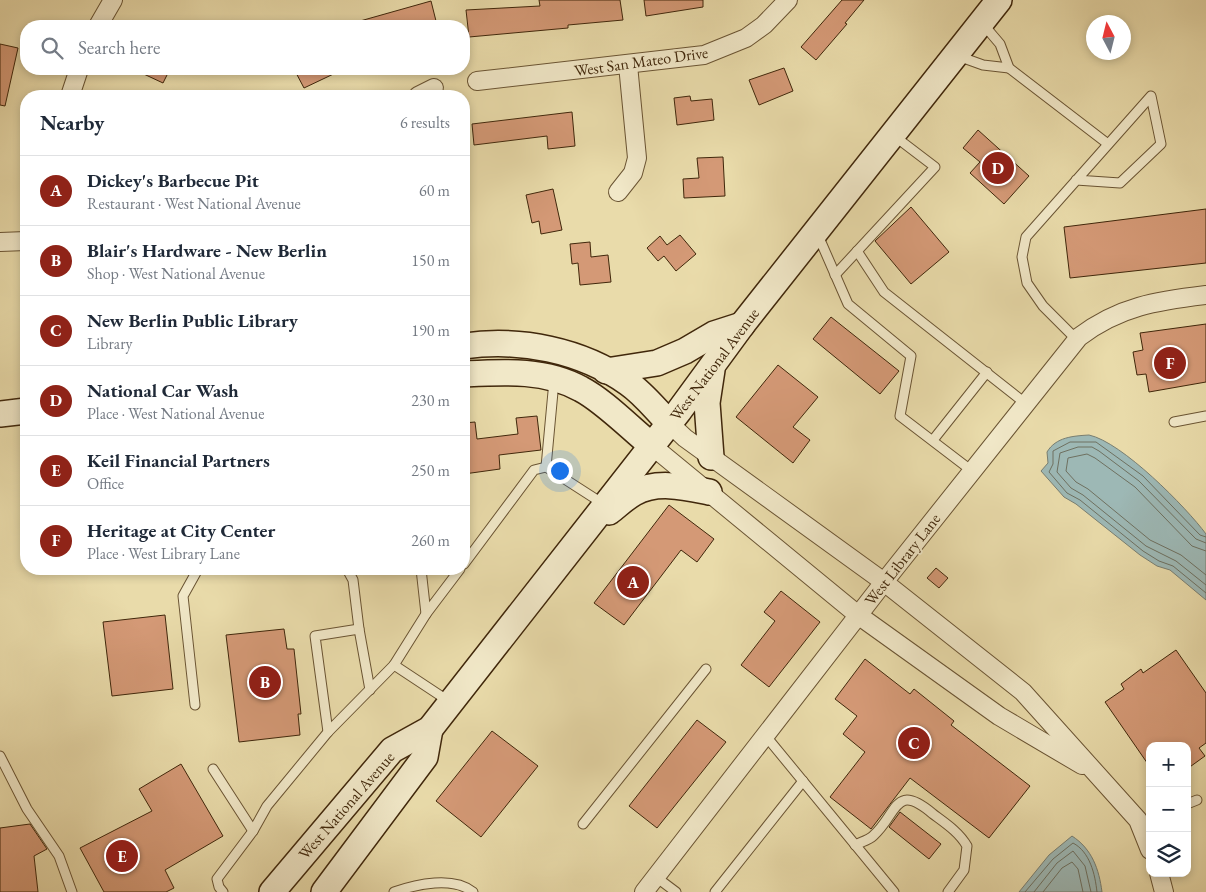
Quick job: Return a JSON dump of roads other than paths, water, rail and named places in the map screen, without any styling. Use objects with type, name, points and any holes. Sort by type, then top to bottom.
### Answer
[{"type":"main road","name":"West National Avenue","points":[[272,892],[392,750],[430,729],[576,540],[608,507],[651,444],[669,423],[742,325],[817,233],[999,0]]},
{"type":"main road","points":[[606,371],[657,363],[685,351],[714,334],[742,325]]},
{"type":"main road","points":[[470,346],[500,343],[550,348],[606,371],[633,387],[669,423]]},
{"type":"main road","points":[[711,457],[707,403],[713,365]]},
{"type":"main road","points":[[470,374],[515,372],[555,378],[583,389],[651,444]]},
{"type":"main road","points":[[0,414],[20,412]]},
{"type":"main road","points":[[608,507],[635,492],[648,488],[680,486],[709,492]]},
{"type":"main road","name":"West National Avenue","points":[[324,892],[426,756],[430,729]]},
{"type":"street","points":[[101,20],[113,0]]},
{"type":"street","name":"West San Mateo Drive","points":[[478,81],[704,55],[726,48],[746,38],[764,25],[788,0]]},
{"type":"street","points":[[618,192],[633,173],[637,158],[628,65]]},
{"type":"street","points":[[72,90],[77,75]]},
{"type":"street","points":[[430,90],[434,88]]},
{"type":"street","points":[[0,242],[20,241]]},
{"type":"street","name":"West Library Lane","points":[[644,892],[858,615],[1076,340],[1098,323],[1119,312],[1147,303],[1206,294]]},
{"type":"street","points":[[669,423],[684,438],[884,582],[1023,692],[1145,823]]},
{"type":"street","points":[[651,444],[858,615],[999,716],[1098,774]]},
{"type":"street","points":[[1160,877],[1164,892]]},
{"type":"lane","points":[[981,22],[1000,44],[1010,68],[1108,144]]},
{"type":"lane","points":[[955,55],[983,65],[1010,68]]},
{"type":"lane","points":[[1076,180],[1120,183],[1161,144],[1151,96],[1076,180],[1026,237],[1022,257],[1027,283],[1043,306],[1076,340]]},
{"type":"lane","points":[[835,275],[935,167],[893,135]]},
{"type":"lane","points":[[817,233],[848,304],[911,356],[900,416],[972,471]]},
{"type":"lane","points":[[857,251],[884,292],[1025,403]]},
{"type":"lane","points":[[933,440],[987,372]]},
{"type":"lane","points":[[546,467],[555,378]]},
{"type":"lane","points":[[1174,422],[1206,416]]},
{"type":"lane","points":[[470,556],[534,470],[546,467],[608,507]]},
{"type":"lane","points":[[195,575],[183,596],[195,705]]},
{"type":"lane","points":[[350,575],[353,580],[359,629],[370,690]]},
{"type":"lane","points":[[422,575],[426,614]]},
{"type":"lane","points":[[222,892],[218,887],[217,879],[253,830],[267,806],[328,732],[394,665],[426,614],[455,575]]},
{"type":"lane","points":[[328,732],[315,636],[359,629]]},
{"type":"lane","points":[[394,665],[450,702]]},
{"type":"lane","points":[[583,824],[706,669]]},
{"type":"lane","points":[[766,735],[894,892]]},
{"type":"lane","points":[[0,756],[27,809],[59,856],[72,892]]},
{"type":"lane","points":[[213,769],[253,830]]},
{"type":"lane","points":[[715,892],[803,781]]},
{"type":"lane","points":[[855,845],[872,837],[898,803],[909,799],[919,802],[962,837],[968,846],[964,870],[948,892]]},
{"type":"lane","points":[[1191,802],[1197,800]]},
{"type":"lane","points":[[656,877],[676,892]]},
{"type":"lane","points":[[394,892],[417,885],[444,883],[466,886],[473,892]]},
{"type":"water","points":[[1089,435],[1103,440],[1135,462],[1184,508],[1206,534],[1206,600],[1170,570],[1157,566],[1140,555],[1076,504],[1064,497],[1041,471],[1048,463],[1047,452],[1055,443],[1071,437]]},
{"type":"water","points":[[1072,836],[1085,847],[1093,860],[1099,875],[1102,892],[1019,892],[1049,855]]},
{"type":"place","name":"National Car Wash","points":[[998,168]]},
{"type":"place","name":"Heritage at City Center","points":[[1170,363]]},
{"type":"place","name":"Dickey's Barbecue Pit","points":[[633,582]]},
{"type":"place","name":"Blair's Hardware - New Berlin","points":[[265,682]]},
{"type":"place","name":"New Berlin Public Library","points":[[914,743]]},
{"type":"place","name":"Keil Financial Partners","points":[[122,856]]}]
